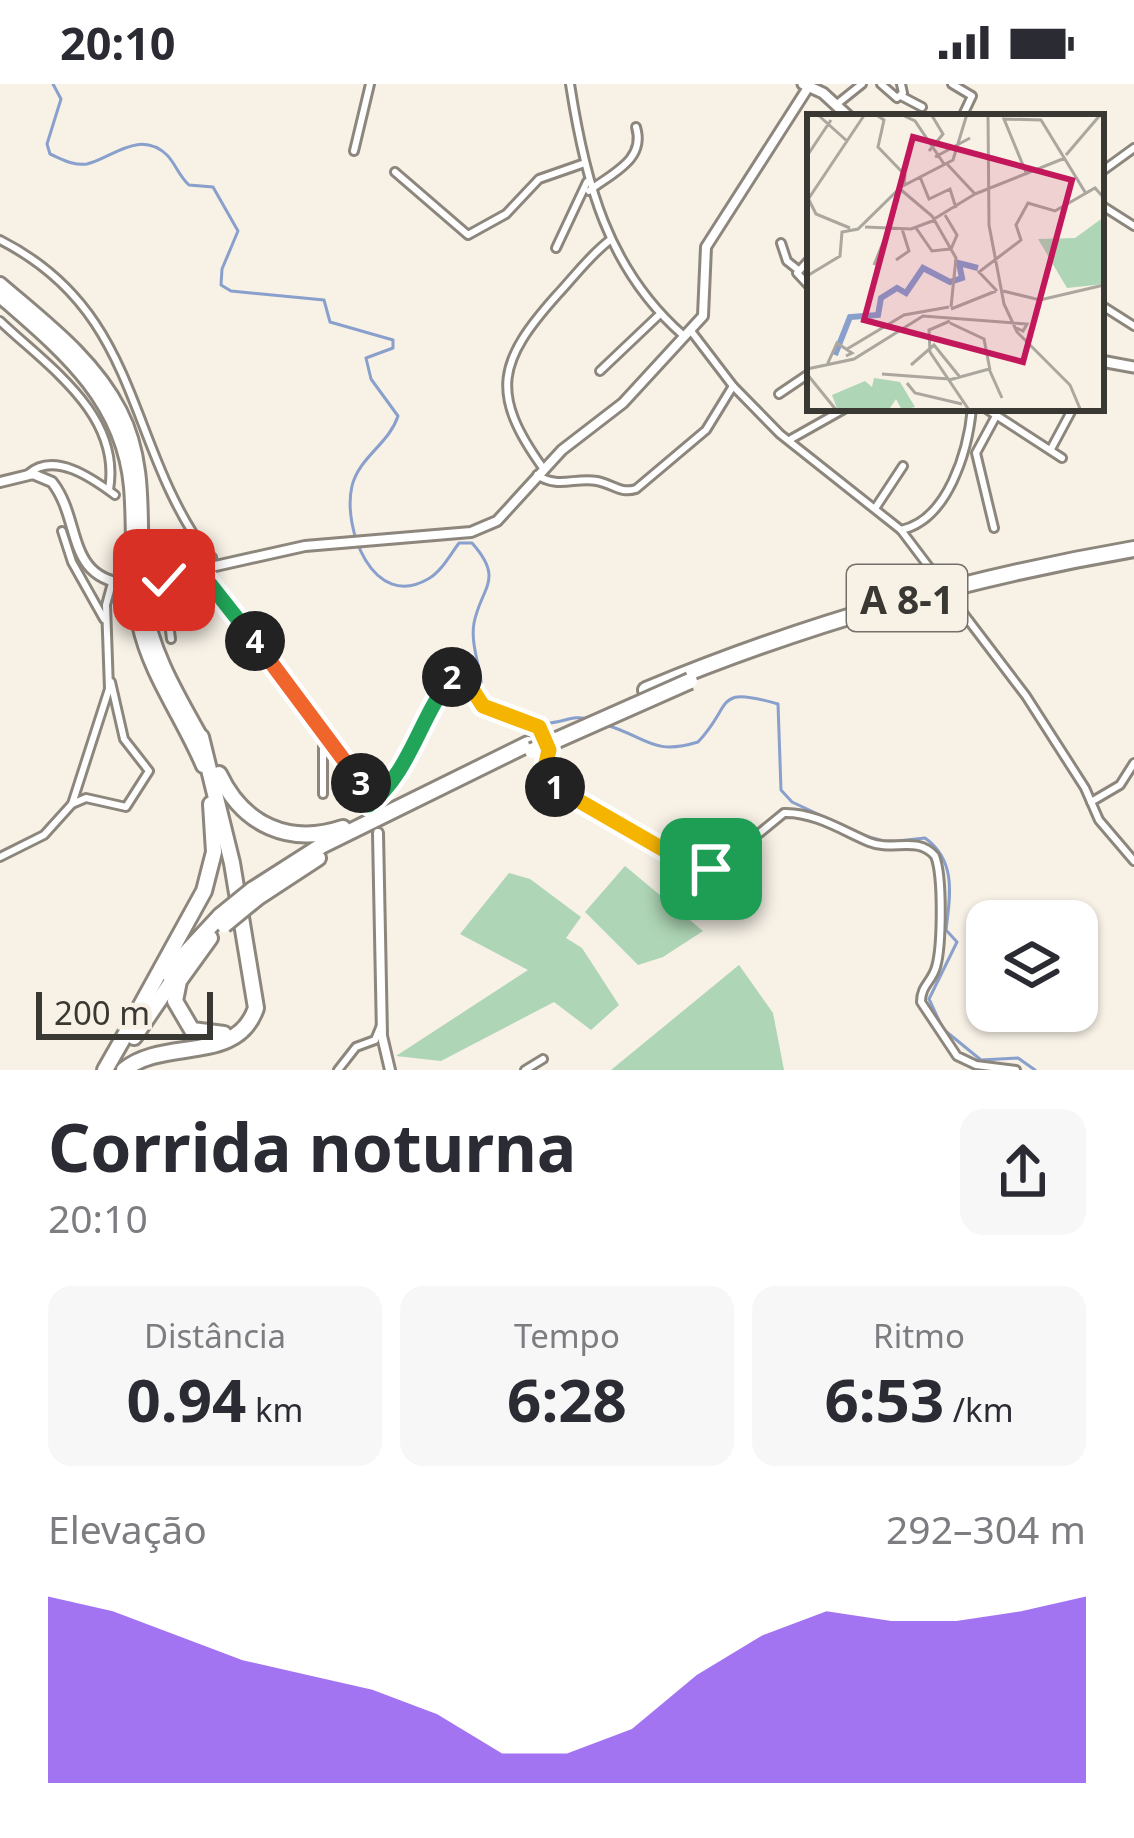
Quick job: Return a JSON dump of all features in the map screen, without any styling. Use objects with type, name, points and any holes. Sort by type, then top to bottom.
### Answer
[{"type":"highway","points":[[0,284],[84,359],[122,414],[141,488],[148,622],[158,654],[234,802],[274,830],[318,835],[374,810]]},
{"type":"highway","points":[[0,296],[76,364],[113,419],[129,474],[133,579],[142,635],[205,769],[250,1000],[236,1028],[212,1036],[188,1028],[175,1001],[179,981],[210,938]]},
{"type":"highway","name":"A 8-1","points":[[105,1070],[168,971],[254,894],[374,810],[530,748],[689,676],[922,603],[1134,554]]},
{"type":"highway","points":[[124,1070],[154,1052],[230,1040],[247,1028],[256,1008],[232,863],[201,737]]},
{"type":"highway","name":"A 8-1","points":[[254,894],[530,748]]},
{"type":"highway","points":[[128,1029],[208,878],[214,836],[205,769]]},
{"type":"highway","name":"A 8-1","points":[[115,1070],[165,989],[222,920]]},
{"type":"main road","points":[[806,85],[846,114]]},
{"type":"main road","points":[[1104,362],[1134,367]]},
{"type":"street","points":[[354,151],[370,84]]},
{"type":"street","points":[[570,84],[588,186],[610,240],[660,314],[688,334],[733,386],[790,440],[901,530],[1027,696],[1099,820],[1134,862]]},
{"type":"street","points":[[837,105],[862,84]]},
{"type":"street","points":[[881,84],[892,97],[901,95],[922,107]]},
{"type":"street","points":[[901,84],[901,95]]},
{"type":"street","points":[[952,84],[972,97],[964,114]]},
{"type":"street","points":[[149,582],[201,564],[365,539],[484,529],[540,472],[623,404],[688,334],[706,309],[706,247],[806,85]]},
{"type":"street","points":[[556,248],[588,186],[637,154],[641,142],[636,128]]},
{"type":"street","points":[[1104,170],[1134,148]]},
{"type":"street","points":[[394,172],[468,235],[506,214],[539,179],[582,164]]},
{"type":"street","points":[[1104,207],[1134,226]]},
{"type":"street","points":[[0,240],[70,287],[98,323],[197,541],[209,582],[350,764],[374,810],[409,759],[428,711],[457,674],[483,706],[539,727],[549,750],[542,770],[548,783],[703,870],[718,867],[784,813],[848,830],[877,844],[921,845],[935,856],[942,892],[938,964],[923,985],[921,1003],[958,1056],[976,1066],[1016,1070]]},
{"type":"street","points":[[610,240],[530,326],[506,368],[510,409],[540,472],[555,484],[601,481],[626,492],[636,489],[706,430],[733,386]]},
{"type":"street","points":[[781,243],[787,261],[807,283]]},
{"type":"street","points":[[797,269],[807,261]]},
{"type":"street","points":[[1104,307],[1134,326]]},
{"type":"street","points":[[600,371],[660,314]]},
{"type":"street","points":[[0,321],[88,408],[107,448],[112,492],[60,466],[40,466],[0,482]]},
{"type":"street","points":[[779,394],[807,375]]},
{"type":"street","points":[[790,440],[840,411]]},
{"type":"street","points":[[901,530],[928,519],[952,481],[971,411]]},
{"type":"street","points":[[989,411],[1062,458]]},
{"type":"street","points":[[1051,449],[1071,411]]},
{"type":"street","points":[[994,528],[976,453],[996,416]]},
{"type":"street","points":[[876,507],[903,466]]},
{"type":"street","points":[[28,474],[56,487],[83,563],[112,583],[127,584]]},
{"type":"street","points":[[62,531],[72,562],[106,622]]},
{"type":"street","points":[[164,580],[171,639]]},
{"type":"street","points":[[72,804],[94,798],[126,807],[149,771],[144,757],[124,739],[110,679],[106,622],[112,583]]},
{"type":"street","points":[[0,857],[44,835],[72,804],[110,679]]},
{"type":"street","points":[[323,728],[323,794]]},
{"type":"street","points":[[1091,802],[1120,785],[1134,763]]},
{"type":"street","points":[[378,833],[382,1023],[390,1070]]},
{"type":"street","points":[[338,1070],[356,1047],[375,1040],[382,1023]]},
{"type":"street","points":[[525,1070],[543,1059]]},
{"type":"green space","points":[[625,866],[703,931],[663,957],[638,965],[585,912]]},
{"type":"green space","points":[[509,873],[530,879],[581,917],[566,938],[582,948],[619,1005],[591,1030],[554,1002],[441,1061],[396,1056],[528,970],[460,934]]},
{"type":"green space","points":[[739,965],[773,1013],[784,1070],[611,1070]]},
{"type":"waterway","points":[[53,84],[61,99],[47,144],[50,154],[87,164],[146,145],[167,155],[189,185],[213,187],[238,231],[222,269],[221,285],[231,291],[324,300],[330,322],[393,340],[393,348],[366,358],[371,379],[398,416],[352,486],[352,523],[366,560],[377,575],[392,584],[409,586],[433,576],[459,543],[472,543],[489,575],[473,632],[482,692],[536,722],[591,720]]},
{"type":"waterway","points":[[606,725],[659,746],[683,746],[698,742],[734,698],[778,704],[781,790],[792,802],[865,836],[888,842],[925,838],[942,857],[949,880],[946,930],[957,942],[929,999],[943,1029],[981,1060],[1018,1058],[1035,1070]]},
{"type":"route","points":[[164,580],[187,570],[201,572],[338,746],[369,805],[409,759],[428,711],[457,674],[465,678],[483,706],[539,727],[549,750],[542,770],[548,783],[692,866],[711,869]]}]
